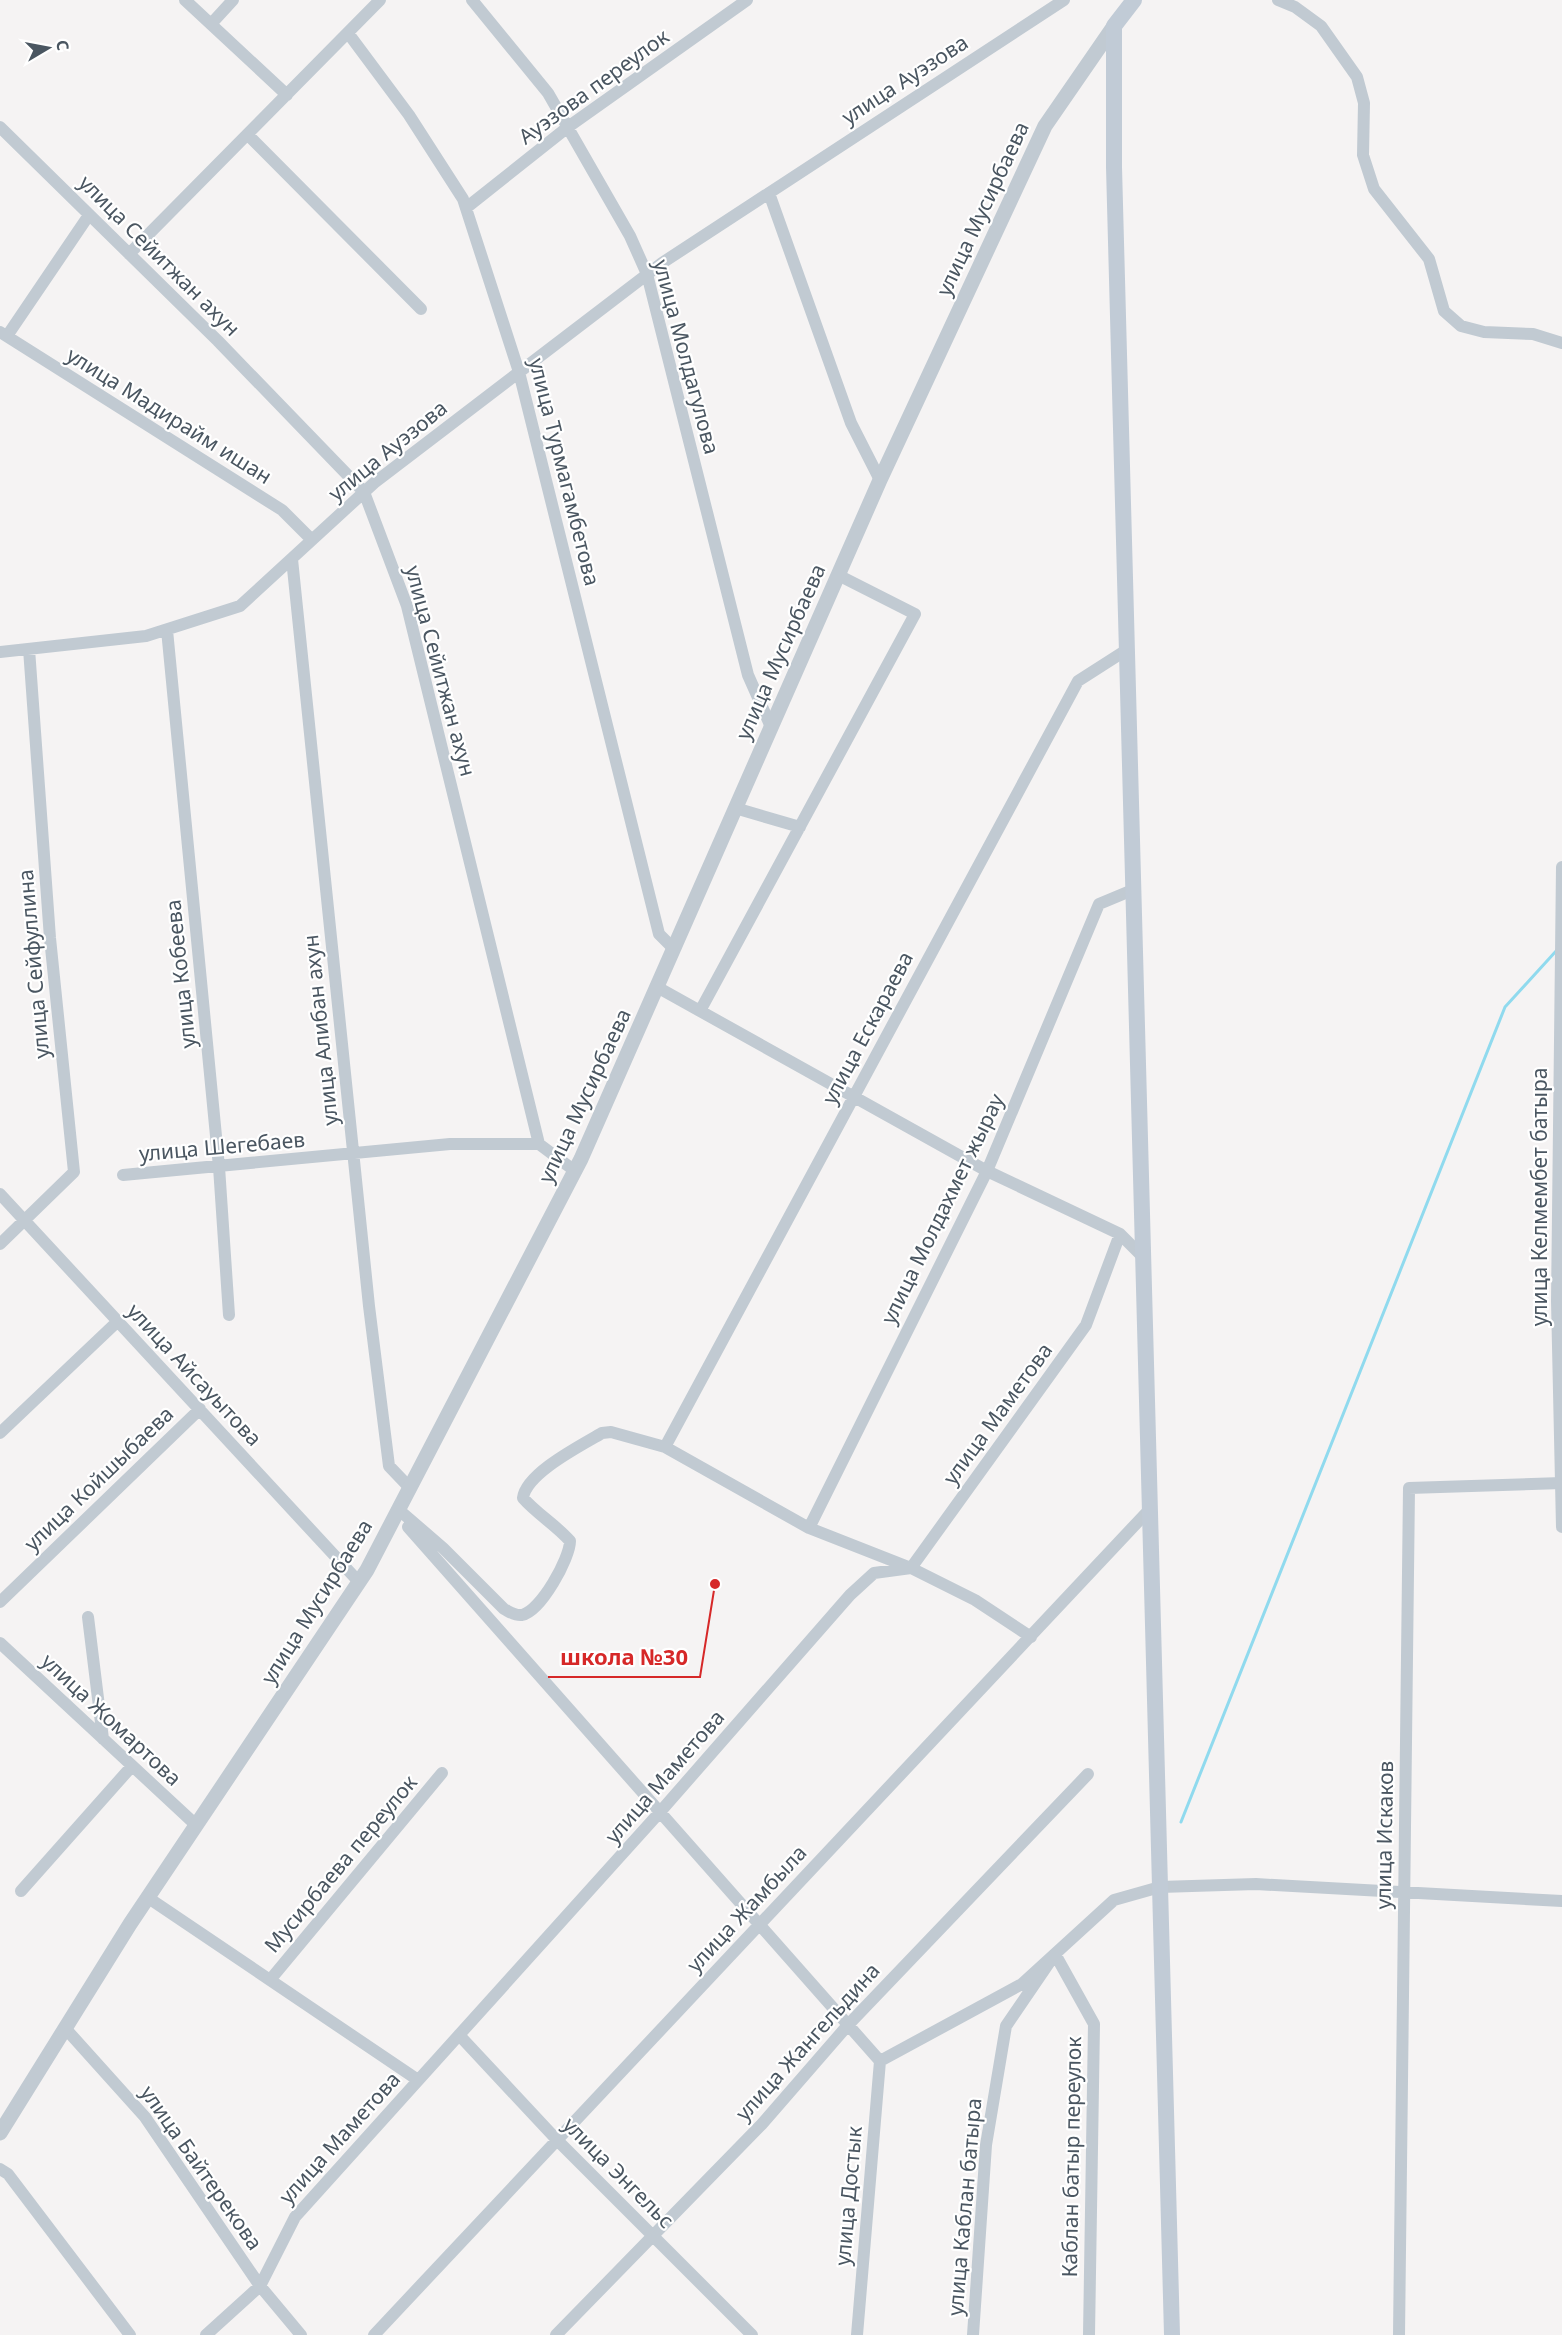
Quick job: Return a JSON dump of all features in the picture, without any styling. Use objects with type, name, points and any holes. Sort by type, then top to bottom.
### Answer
[{"type":"main road","points":[[1134,0],[1114,26],[1114,167],[1172,2335]]},
{"type":"street","points":[[185,0],[287,95]]},
{"type":"street","points":[[211,24],[233,0]]},
{"type":"street","points":[[129,254],[380,0]]},
{"type":"street","name":"улица Молдагулова","points":[[472,0],[548,93],[630,236],[647,274],[748,675],[771,727]]},
{"type":"street","name":"Ауэзова переулок","points":[[466,208],[568,127],[747,0]]},
{"type":"street","name":"улица Ауэзова","points":[[0,652],[146,636],[240,606],[364,492],[647,274],[1064,0]]},
{"type":"street","points":[[1278,0],[1295,8],[1321,26],[1357,77],[1364,103],[1363,155],[1374,189],[1429,259],[1444,311],[1461,326],[1484,332],[1533,334],[1562,343]]},
{"type":"street","name":"улица Мусирбаева","points":[[0,2133],[147,1897],[359,1582],[398,1512],[575,1171],[880,480],[1045,126],[1114,26]]},
{"type":"street","name":"улица Турмагамбетова","points":[[348,33],[409,115],[463,199],[519,372],[659,934],[674,949]]},
{"type":"street","name":"улица Сейитжан ахун","points":[[0,127],[218,341],[364,492],[406,606],[539,1144]]},
{"type":"street","points":[[248,135],[421,309]]},
{"type":"street","points":[[769,193],[851,423],[880,480]]},
{"type":"street","points":[[3,334],[89,215]]},
{"type":"street","name":"улица Мадирайм ишан","points":[[3,334],[282,510],[312,540]]},
{"type":"street","name":"улица Алибан ахун","points":[[292,559],[369,1306],[389,1466],[410,1488]]},
{"type":"street","points":[[700,1011],[915,614],[838,575]]},
{"type":"street","name":"улица Кобеева","points":[[167,630],[219,1167],[229,1315]]},
{"type":"street","name":"улица Сейфуллина","points":[[0,1244],[74,1172],[50,938],[29,649]]},
{"type":"street","name":"улица Ескараева","points":[[665,1447],[1078,681],[1128,649]]},
{"type":"street","points":[[735,808],[800,827]]},
{"type":"street","name":"улица Келмембет батыра","points":[[1562,867],[1557,1289],[1562,1527]]},
{"type":"street","name":"улица Молдахмет жырау","points":[[809,1528],[987,1171],[1099,904],[1135,889]]},
{"type":"street","points":[[657,987],[987,1171],[1120,1234],[1145,1259]]},
{"type":"street","name":"улица Шегебаев","points":[[123,1175],[450,1144],[539,1144]]},
{"type":"street","points":[[539,1144],[575,1171]]},
{"type":"street","name":"улица Айсауытова","points":[[0,1194],[359,1582]]},
{"type":"street","name":"улица Маметова","points":[[206,2335],[260,2286],[295,2217],[660,1812],[850,1594],[874,1573],[911,1568],[1086,1325],[1120,1234]]},
{"type":"street","points":[[0,1433],[118,1321]]},
{"type":"street","name":"улица Койшыбаева","points":[[0,1602],[200,1409]]},
{"type":"street","points":[[398,1512],[450,1556],[504,1609],[521,1615],[532,1611],[542,1599],[570,1552],[570,1541],[561,1530],[535,1511],[523,1498],[524,1491],[533,1479],[555,1463],[602,1433],[611,1432],[665,1447],[809,1528],[911,1568],[975,1600],[1031,1637]]},
{"type":"street","name":"улица Искаков","points":[[1399,2335],[1409,1488],[1562,1483]]},
{"type":"street","name":"улица Жамбыла","points":[[374,2335],[1149,1510]]},
{"type":"street","points":[[398,1512],[880,2061],[1022,1984],[1114,1900],[1160,1887],[1256,1884],[1562,1900]]},
{"type":"street","points":[[88,1617],[103,1739]]},
{"type":"street","name":"улица Жомартова","points":[[0,1643],[196,1826]]},
{"type":"street","points":[[21,1891],[132,1766]]},
{"type":"street","name":"Мусирбаева переулок","points":[[270,1980],[442,1773]]},
{"type":"street","name":"улица Жангельдина","points":[[556,2335],[762,2124],[848,2025],[1088,1774]]},
{"type":"street","name":"Мусирбаева переулок","points":[[147,1897],[418,2080]]},
{"type":"street","name":"улица Каблан батыра","points":[[973,2335],[986,2145],[1006,2026],[1055,1954]]},
{"type":"street","name":"Каблан батыр переулок","points":[[1055,1954],[1094,2024],[1089,2335]]},
{"type":"street","name":"улица Байтерекова","points":[[65,2028],[145,2117],[260,2286],[301,2335]]},
{"type":"street","name":"улица Энгельс","points":[[459,2035],[557,2140],[752,2335]]},
{"type":"street","name":"улица Достык","points":[[857,2335],[880,2061]]},
{"type":"street","points":[[0,2169],[8,2174],[130,2335]]},
{"type":"waterway","points":[[1181,1822],[1505,1007],[1557,950]]},
{"type":"place","name":"школа №30","points":[[715,1584]]}]
